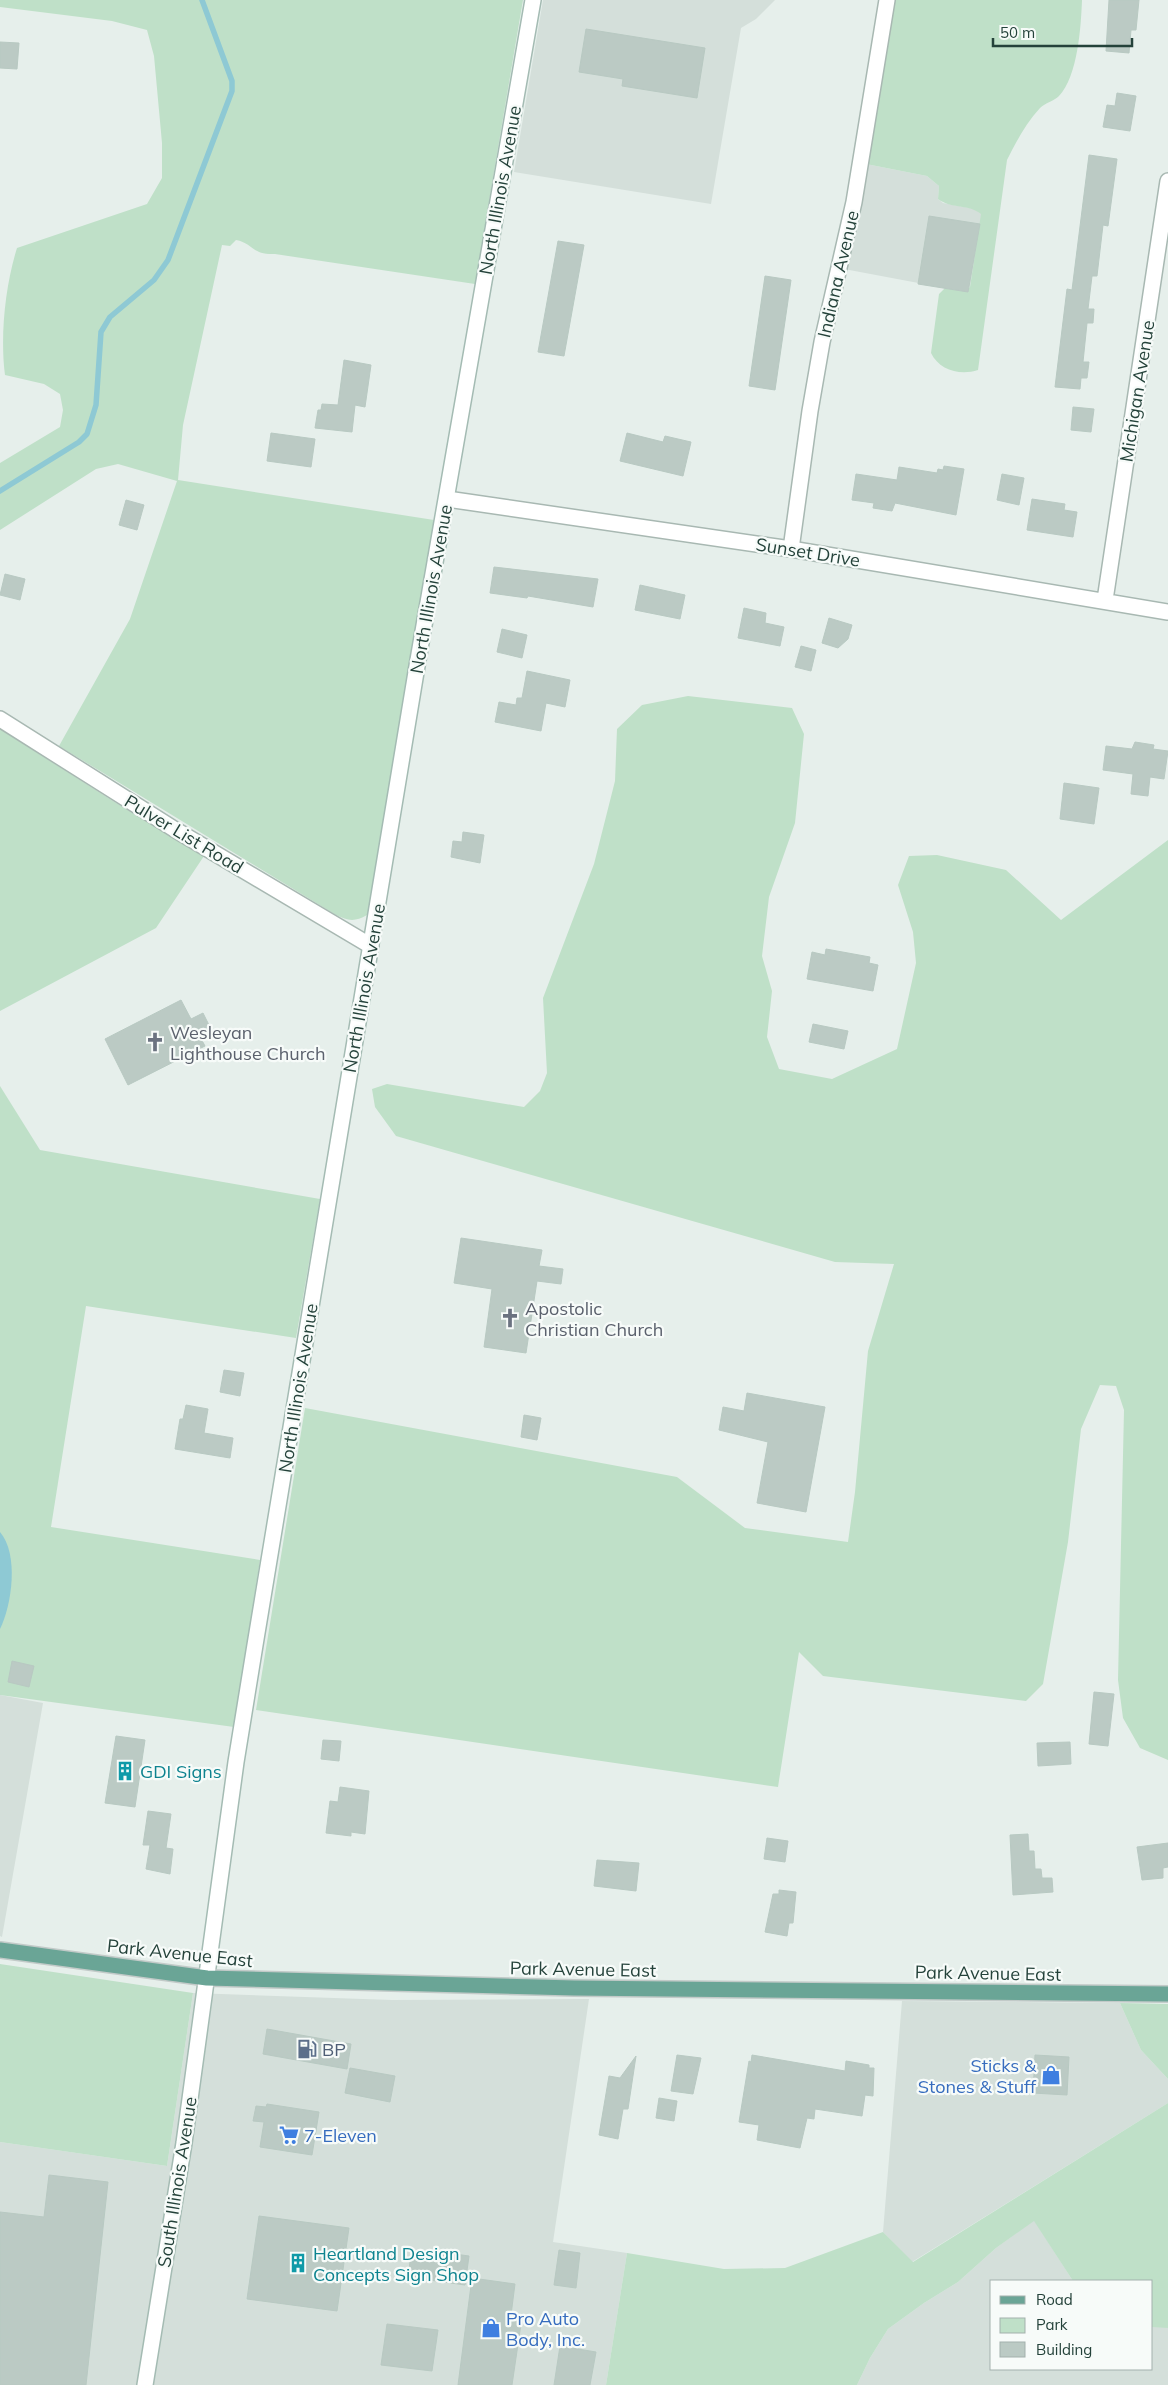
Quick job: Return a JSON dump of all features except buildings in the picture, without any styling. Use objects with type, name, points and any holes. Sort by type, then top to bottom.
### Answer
[{"type":"main road","name":"Park Avenue East","points":[[0,1950],[207,1978],[565,1988],[1168,1994]]},
{"type":"street","name":"North Illinois Avenue","points":[[207,1978],[252,1665],[371,946],[533,0]]},
{"type":"street","name":"Indiana Avenue","points":[[791,549],[820,350],[854,202],[887,0]]},
{"type":"street","name":"Michigan Avenue","points":[[1105,600],[1168,181]]},
{"type":"street","name":"Sunset Drive","points":[[447,499],[791,549],[1168,612]]},
{"type":"street","name":"Pulver List Road","points":[[0,719],[174,829],[371,946]]},
{"type":"street","name":"South Illinois Avenue","points":[[145,2385],[184,2143],[207,1978]]},
{"type":"shaded area","points":[[543,0],[775,0],[756,19],[741,28],[711,204],[514,172]]},
{"type":"shaded area","points":[[866,164],[927,176],[939,186],[938,199],[943,203],[975,209],[982,214],[970,287],[962,291],[844,269]]},
{"type":"shaded area","points":[[0,1695],[43,1703],[2,1937],[0,1936]]},
{"type":"shaded area","points":[[193,1993],[392,2000],[589,1999],[553,2242],[627,2253],[606,2385],[0,2385],[0,2142],[167,2166]]},
{"type":"shaded area","points":[[902,2001],[1120,2003],[1141,2050],[1168,2079],[1168,2103],[912,2262],[883,2232]]},
{"type":"shaded area","points":[[1034,2220],[1072,2280],[990,2280],[990,2370],[1153,2370],[1153,2327],[1166,2327],[1168,2328],[1168,2385],[857,2385],[870,2358],[888,2329],[924,2303],[958,2282],[996,2248]]},
{"type":"green space","points":[[0,0],[523,0],[475,284],[261,253],[236,240],[230,246],[222,245],[183,425],[178,480],[434,520],[370,903],[367,915],[359,919],[344,919],[336,915],[59,746],[130,619],[177,481],[118,464],[96,469],[0,530],[0,463],[60,427],[63,410],[60,394],[44,384],[5,375],[3,328],[9,279],[17,248],[147,204],[162,178],[162,143],[154,56],[147,30],[112,21],[0,7]]},
{"type":"green space","points":[[893,0],[1082,0],[1077,50],[1065,87],[1059,96],[1042,106],[1030,120],[1007,160],[978,370],[971,372],[951,370],[939,364],[931,353],[939,294],[945,288],[962,291],[970,287],[981,214],[938,199],[939,186],[927,176],[866,164]]},
{"type":"green space","points":[[688,696],[792,708],[804,734],[795,823],[769,897],[762,956],[772,991],[767,1037],[779,1069],[832,1079],[897,1049],[916,963],[913,932],[898,885],[909,856],[937,855],[1006,870],[1061,920],[1168,840],[1168,1760],[1140,1748],[1123,1718],[1118,1680],[1124,1410],[1116,1386],[1100,1385],[1081,1429],[1068,1542],[1043,1684],[1026,1701],[823,1676],[799,1652],[778,1787],[256,1710],[305,1408],[677,1477],[745,1528],[848,1542],[855,1492],[868,1351],[894,1264],[835,1262],[396,1136],[375,1107],[372,1089],[387,1084],[524,1107],[540,1091],[547,1073],[543,998],[594,864],[615,781],[617,729],[642,705]]},
{"type":"green space","points":[[0,729],[204,856],[156,928],[0,1011]]},
{"type":"green space","points":[[0,1086],[40,1150],[320,1199],[296,1338],[86,1306],[51,1527],[260,1560],[234,1727],[0,1695]]},
{"type":"green space","points":[[0,1964],[193,1993],[167,2166],[0,2142]]},
{"type":"green space","points":[[1120,2003],[1168,2004],[1168,2079],[1141,2050]]},
{"type":"green space","points":[[1168,2103],[1168,2328],[1153,2327],[1153,2280],[1072,2280],[1034,2221],[996,2248],[958,2282],[924,2303],[888,2329],[870,2358],[857,2385],[606,2385],[627,2253],[724,2269],[785,2268],[883,2232],[913,2262]]},
{"type":"water","points":[[0,1532],[6,1541],[10,1553],[12,1580],[8,1607],[0,1629]]},
{"type":"waterway","points":[[0,491],[79,442],[87,434],[96,405],[101,332],[110,317],[154,280],[168,260],[232,91],[232,81],[202,0]]},
{"type":"place","name":"Wesleyan Lighthouse Church","points":[[155,1042]]},
{"type":"place","name":"Apostolic Christian Church","points":[[510,1318]]},
{"type":"place","name":"GDI Signs","points":[[125,1771]]},
{"type":"place","name":"BP","points":[[307,2049]]},
{"type":"place","name":"Sticks & Stones & Stuff","points":[[1051,2075]]},
{"type":"place","name":"7-Eleven","points":[[289,2135]]},
{"type":"place","name":"Heartland Design Concepts Sign Shop","points":[[298,2263]]},
{"type":"place","name":"Pro Auto Body, Inc.","points":[[491,2328]]}]
